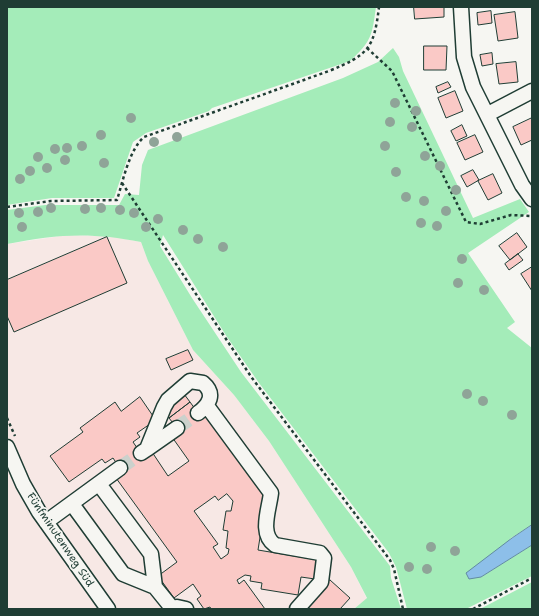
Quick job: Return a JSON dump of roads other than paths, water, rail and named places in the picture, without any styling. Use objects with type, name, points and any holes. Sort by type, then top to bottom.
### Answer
[{"type":"street","points":[[461,7],[464,57],[473,87],[488,114],[522,185],[532,199]]},
{"type":"street","points":[[488,114],[532,91]]},
{"type":"street","points":[[177,428],[144,451],[164,407],[186,384],[194,381],[203,383],[207,386],[210,396],[203,409],[271,493],[265,533],[270,541],[275,545],[320,553],[324,558],[321,582],[296,609]]},
{"type":"street","name":"Fünfminutenweg Süd","points":[[7,447],[23,484],[46,522],[108,609]]},
{"type":"street","points":[[46,522],[120,468]]},
{"type":"street","points":[[99,484],[151,554],[155,587]]},
{"type":"street","points":[[72,504],[124,574],[155,587],[176,609]]},
{"type":"water","points":[[532,525],[532,545],[481,577],[469,579],[466,573],[512,538]]},
{"type":"tunnel","points":[[177,428],[198,413]]},
{"type":"tunnel","points":[[120,468],[141,453]]}]
